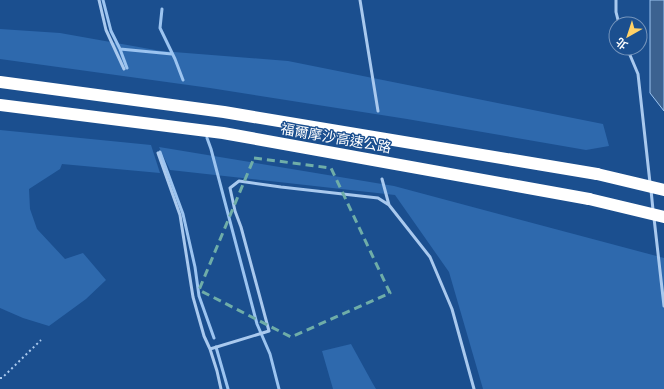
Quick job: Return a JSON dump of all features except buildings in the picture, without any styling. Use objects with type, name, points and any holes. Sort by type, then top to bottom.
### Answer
[{"type":"highway","name":"福爾摩沙高速公路","points":[[0,82],[231,114],[597,174],[664,190]]},
{"type":"highway","name":"福爾摩沙高速公路","points":[[0,105],[223,133],[589,199],[664,217]]},
{"type":"lane","points":[[99,0],[106,30],[124,69]]},
{"type":"lane","points":[[360,0],[378,111]]},
{"type":"lane","points":[[616,0],[617,16]]},
{"type":"lane","points":[[630,56],[638,74],[664,306]]},
{"type":"lane","points":[[158,153],[180,215],[193,296],[221,389]]},
{"type":"lane","points":[[382,179],[390,205],[430,257],[452,309],[474,389]]},
{"type":"lane","points":[[210,349],[269,331],[242,227],[235,211],[230,188],[239,181],[378,198],[390,205]]},
{"type":"path","points":[[0,378],[2,378],[41,340]]},
{"type":"highlighted area","points":[[254,158],[331,168],[390,293],[291,337],[199,290]]},
{"type":"shaded area","points":[[650,0],[664,0],[664,111],[650,93]]},
{"type":"shaded area","points":[[0,29],[60,33],[161,51],[288,61],[603,124],[609,146],[586,150],[407,119],[210,88],[0,59]]},
{"type":"shaded area","points":[[0,130],[151,145],[160,173],[62,164],[60,169],[29,189],[30,209],[37,229],[65,259],[83,253],[106,280],[86,299],[49,326],[23,318],[0,308]]},
{"type":"shaded area","points":[[159,147],[394,186],[664,258],[664,389],[483,389],[449,272],[395,195],[170,170]]},
{"type":"shaded area","points":[[351,344],[376,389],[333,389],[322,351]]},
{"type":"waterway","points":[[103,0],[111,31],[127,68]]},
{"type":"waterway","points":[[162,9],[160,28],[183,80]]},
{"type":"waterway","points":[[120,49],[172,54]]},
{"type":"waterway","points":[[207,138],[257,324],[270,354],[279,389]]},
{"type":"waterway","points":[[160,152],[183,214],[195,267],[199,296],[214,338]]},
{"type":"waterway","points":[[216,347],[228,389]]}]
